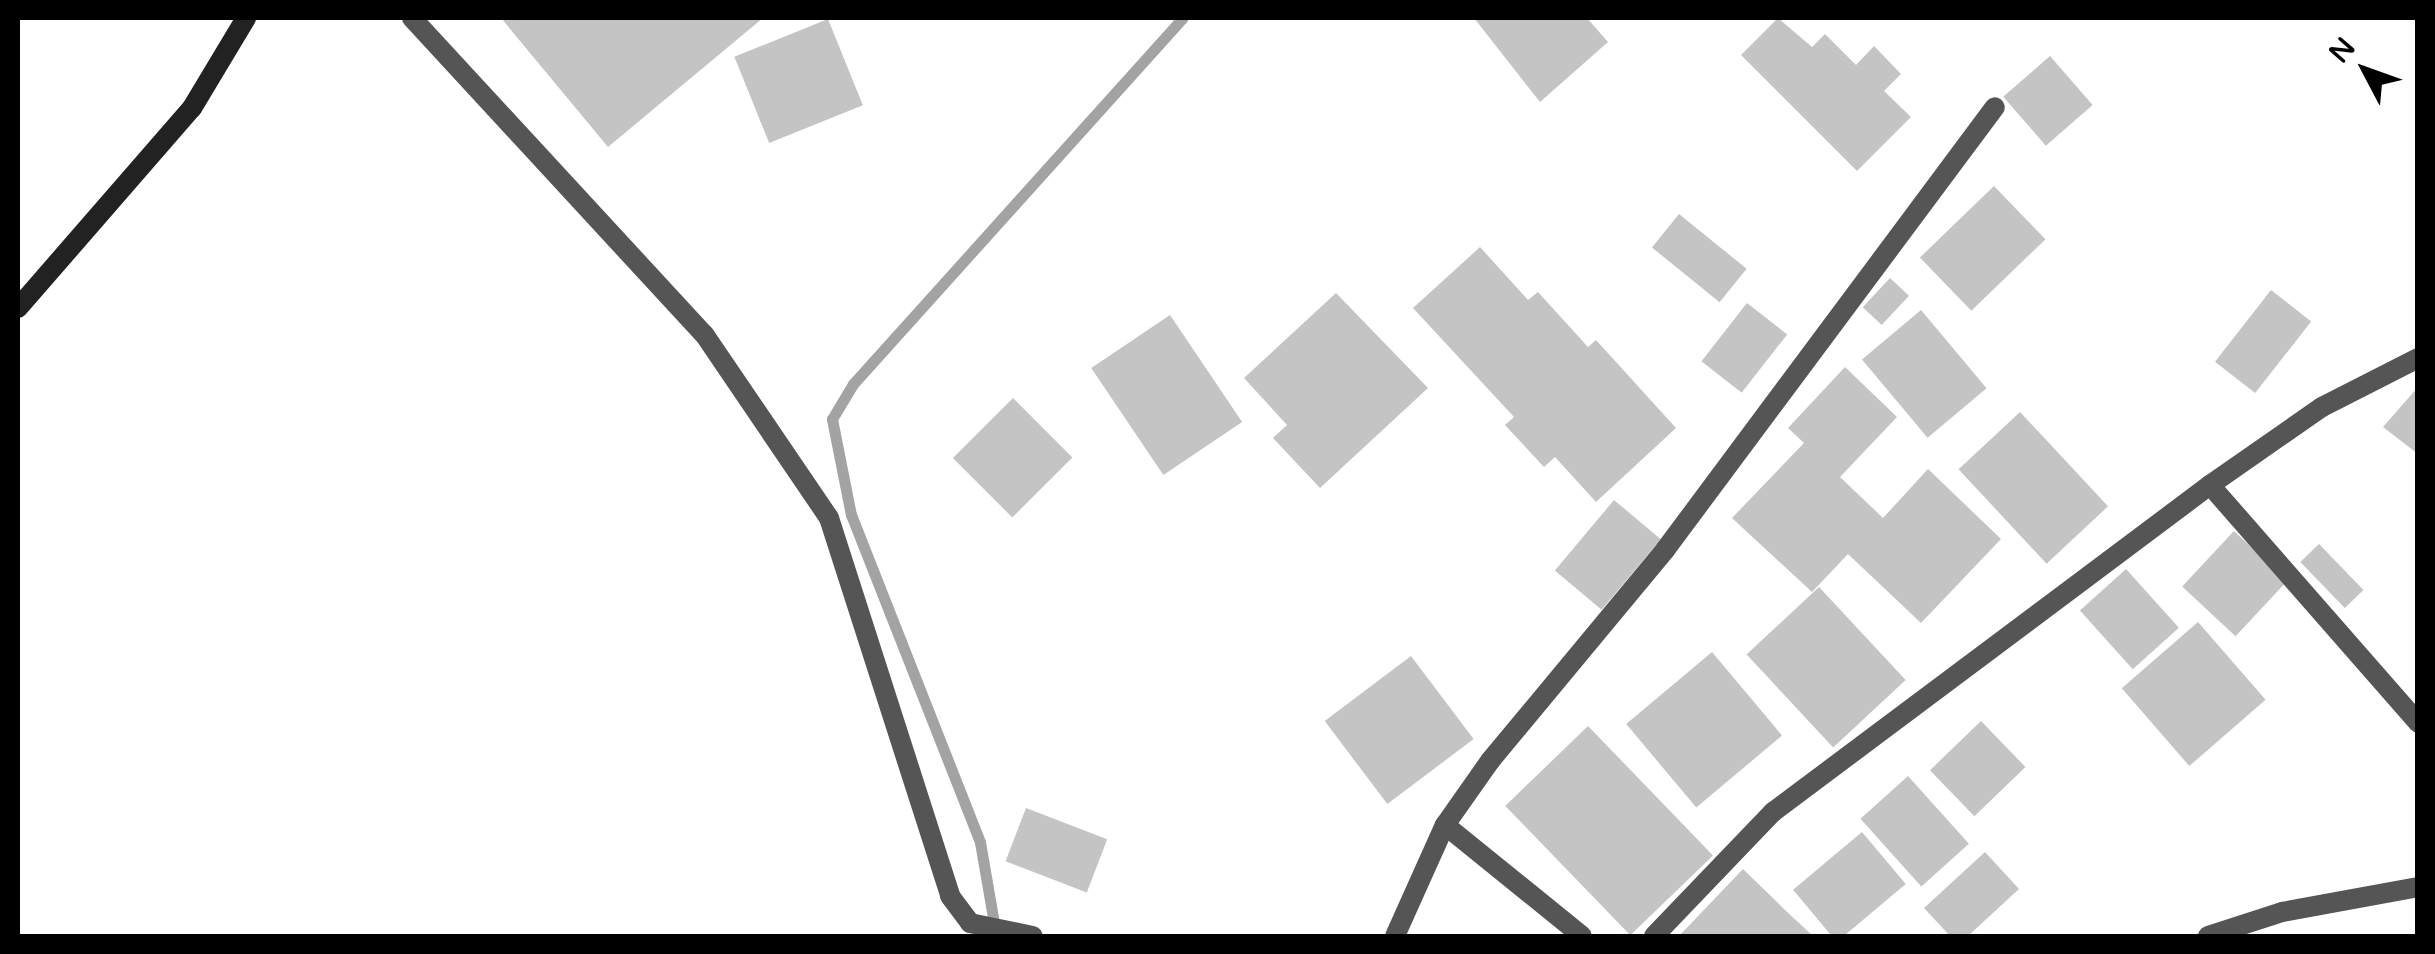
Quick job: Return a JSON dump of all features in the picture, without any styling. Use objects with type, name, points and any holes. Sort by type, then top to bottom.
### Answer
[{"type":"street","points":[[18,308],[192,108],[246,18]]},
{"type":"street","points":[[412,18],[704,334],[830,518],[950,896],[970,923],[1032,936]]},
{"type":"street","points":[[1394,936],[1445,825],[1666,550],[1995,107]]},
{"type":"street","points":[[1654,936],[1773,812],[2210,485],[2322,407],[2418,358]]},
{"type":"street","points":[[2210,485],[2418,723]]},
{"type":"street","points":[[1445,825],[1582,936]]},
{"type":"street","points":[[2208,936],[2282,912],[2418,887]]},
{"type":"building","points":[[501,18],[763,18],[608,147]]},
{"type":"building","points":[[1474,18],[1587,18],[1608,42],[1540,102]]},
{"type":"building","points":[[1778,18],[1812,47],[1825,34],[1856,65],[1874,46],[1901,74],[1884,91],[1911,117],[1857,171],[1741,55]]},
{"type":"building","points":[[828,19],[863,105],[769,143],[734,57]]},
{"type":"building","points":[[2050,56],[2093,105],[2046,146],[2003,97]]},
{"type":"building","points":[[1994,186],[2045,239],[1971,311],[1920,258]]},
{"type":"building","points":[[1679,214],[1747,269],[1720,302],[1652,247]]},
{"type":"building","points":[[1480,247],[1528,300],[1538,292],[1588,347],[1596,340],[1676,428],[1596,502],[1555,457],[1544,467],[1505,425],[1514,417],[1413,308]]},
{"type":"building","points":[[1890,278],[1909,296],[1882,325],[1863,307]]},
{"type":"building","points":[[2271,290],[2311,321],[2255,393],[2215,362]]},
{"type":"building","points":[[1336,293],[1428,388],[1320,488],[1273,438],[1287,425],[1244,378]]},
{"type":"building","points":[[1747,303],[1787,334],[1742,393],[1701,361]]},
{"type":"building","points":[[1921,310],[1987,388],[1928,438],[1862,359]]},
{"type":"building","points":[[1170,315],[1242,422],[1163,475],[1091,368]]},
{"type":"building","points":[[1845,367],[1897,417],[1840,477],[1883,518],[1928,469],[2001,539],[1921,623],[1848,554],[1812,592],[1732,518],[1804,443],[1788,428]]},
{"type":"building","points":[[2418,387],[2418,454],[2383,427]]},
{"type":"building","points":[[1013,398],[1072,457],[1012,518],[953,458]]},
{"type":"building","points":[[2020,412],[2108,506],[2047,564],[1959,469]]},
{"type":"building","points":[[1614,500],[1661,539],[1602,610],[1555,570]]},
{"type":"building","points":[[2234,531],[2287,581],[2236,636],[2182,587]]},
{"type":"building","points":[[2319,544],[2363,590],[2345,608],[2300,562]]},
{"type":"building","points":[[2126,569],[2179,628],[2133,669],[2080,610]]},
{"type":"building","points":[[1819,587],[1906,680],[1833,747],[1747,655]]},
{"type":"building","points":[[2198,622],[2266,700],[2189,766],[2122,688]]},
{"type":"building","points":[[1712,652],[1782,735],[1696,807],[1626,724]]},
{"type":"building","points":[[1411,656],[1474,739],[1387,804],[1325,721]]},
{"type":"building","points":[[1981,721],[2025,767],[1974,816],[1930,770]]},
{"type":"building","points":[[1588,726],[1713,855],[1630,935],[1505,806]]},
{"type":"building","points":[[1908,776],[1969,844],[1921,886],[1860,819]]},
{"type":"building","points":[[1026,808],[1107,839],[1087,892],[1006,861]]},
{"type":"building","points":[[1862,832],[1906,884],[1844,936],[1832,936],[1793,890]]},
{"type":"building","points":[[1985,852],[2019,889],[1968,936],[1950,936],[1924,908]]},
{"type":"building","points":[[1743,869],[1785,910],[1813,936],[1679,936]]},
{"type":"waterway","points":[[995,929],[980,842],[851,515],[832,419],[853,384],[1182,18]]}]
